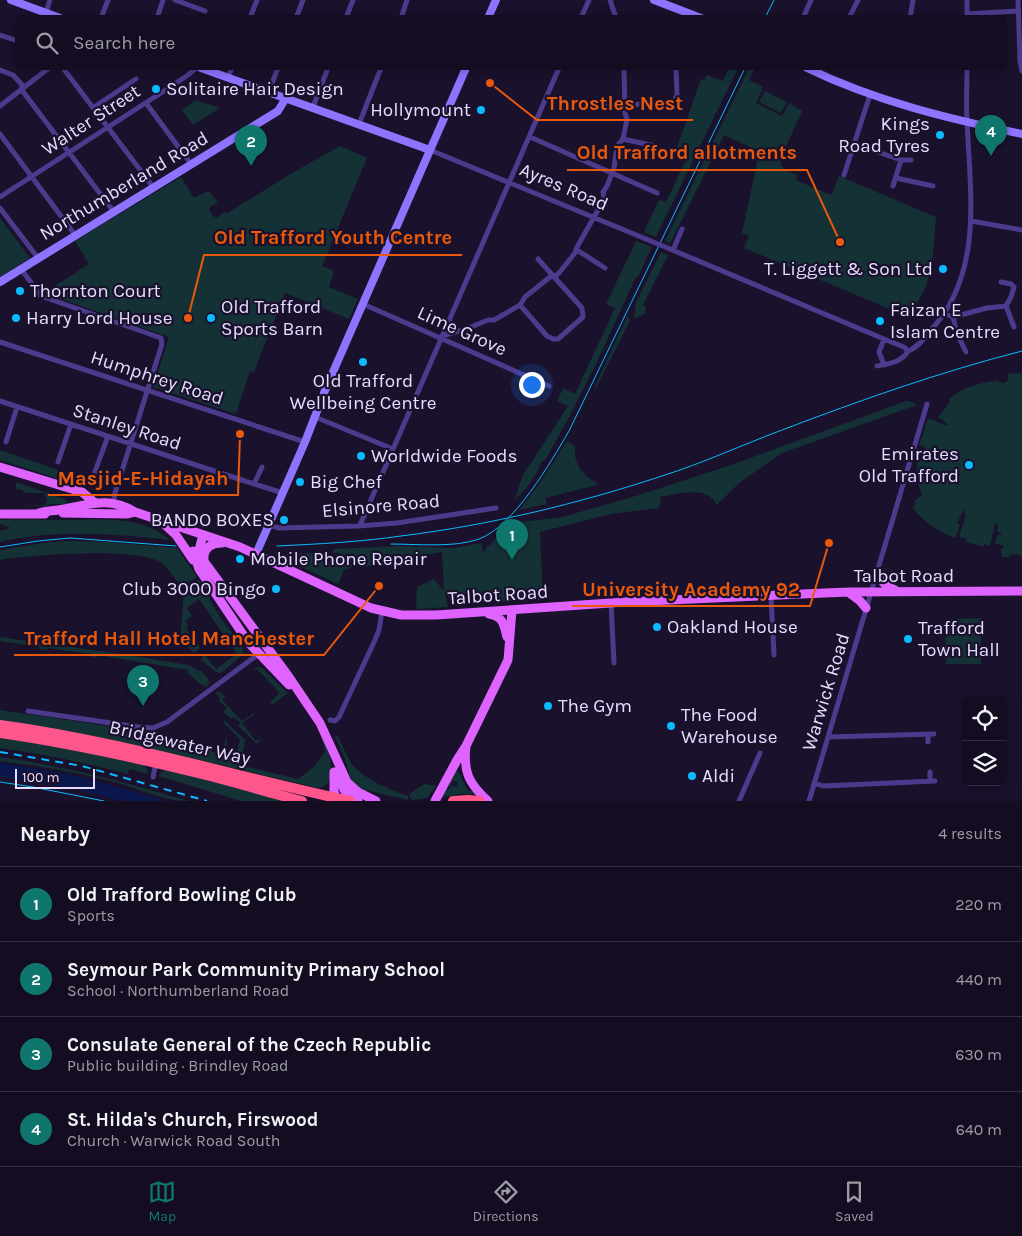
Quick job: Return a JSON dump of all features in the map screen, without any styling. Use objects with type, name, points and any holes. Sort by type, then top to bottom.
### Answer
[{"type":"highway","name":"Bridgewater Way","points":[[0,725],[121,747],[350,801]]},
{"type":"highway","name":"Bridgewater Way","points":[[0,733],[86,748],[156,763],[302,801]]},
{"type":"highway","points":[[453,801],[480,801]]},
{"type":"main road","points":[[11,0],[53,15]]},
{"type":"main road","points":[[489,15],[496,0]]},
{"type":"main road","points":[[654,0],[693,15]]},
{"type":"main road","name":"Ayres Road","points":[[207,70],[430,150]]},
{"type":"main road","points":[[256,554],[465,70]]},
{"type":"main road","points":[[822,71],[870,95],[967,122],[1022,134]]},
{"type":"main road","name":"Northumberland Road","points":[[0,282],[278,111],[286,98]]},
{"type":"main road","points":[[0,466],[82,492],[95,503]]},
{"type":"main road","points":[[57,485],[58,488],[76,495],[81,505],[89,508],[130,513]]},
{"type":"main road","points":[[39,513],[95,503],[127,507],[130,513]]},
{"type":"main road","points":[[0,514],[130,513]]},
{"type":"main road","name":"Talbot Road","points":[[130,513],[162,521],[232,544],[358,602],[400,616],[474,613],[611,603],[848,592],[1022,591]]},
{"type":"main road","points":[[162,521],[201,565],[289,677],[320,723],[342,772],[350,785],[358,792],[376,801]]},
{"type":"main road","points":[[203,535],[197,538],[193,550],[201,565],[248,642],[299,694]]},
{"type":"main road","points":[[201,565],[204,551],[212,544],[232,544]]},
{"type":"main road","points":[[876,574],[887,586],[901,592]]},
{"type":"main road","points":[[848,592],[866,608]]},
{"type":"main road","points":[[435,801],[456,760],[466,746],[508,660],[512,610]]},
{"type":"main road","points":[[474,613],[493,615],[500,618],[504,622],[509,643]]},
{"type":"main road","points":[[466,746],[465,764],[468,776],[472,784],[488,801]]},
{"type":"main road","points":[[334,754],[336,799]]},
{"type":"main road","points":[[334,754],[342,787],[347,794],[358,801]]},
{"type":"main road","points":[[308,792],[324,790],[334,779]]},
{"type":"street","points":[[46,12],[50,0]]},
{"type":"street","points":[[102,15],[108,0]]},
{"type":"street","points":[[158,15],[163,0]]},
{"type":"street","points":[[175,0],[205,11]]},
{"type":"street","points":[[251,15],[256,0]]},
{"type":"street","points":[[297,15],[303,0]]},
{"type":"street","points":[[347,15],[353,0]]},
{"type":"street","points":[[402,15],[407,0]]},
{"type":"street","points":[[582,15],[589,0]]},
{"type":"street","points":[[610,0],[615,15]]},
{"type":"street","points":[[804,15],[811,0]]},
{"type":"street","points":[[850,15],[858,0]]},
{"type":"street","points":[[911,15],[914,0]]},
{"type":"street","points":[[967,0],[967,15]]},
{"type":"street","points":[[1018,0],[1017,11],[1022,72]]},
{"type":"street","points":[[977,15],[1017,11]]},
{"type":"street","points":[[0,35],[15,40]]},
{"type":"street","points":[[0,70],[13,75],[114,212]]},
{"type":"street","points":[[0,106],[46,70]]},
{"type":"street","points":[[65,70],[153,187]]},
{"type":"street","name":"Walter Street","points":[[0,197],[194,70]]},
{"type":"street","points":[[228,77],[231,70]]},
{"type":"street","points":[[269,91],[277,70]]},
{"type":"street","points":[[313,107],[327,70]]},
{"type":"street","points":[[359,124],[380,70]]},
{"type":"street","points":[[360,525],[559,70]]},
{"type":"street","points":[[442,337],[487,320],[494,320],[520,305],[524,297],[550,277],[559,273],[577,250],[602,203],[604,198],[603,192],[615,162],[614,157],[617,146],[623,140],[627,119],[624,70]]},
{"type":"street","points":[[603,106],[674,101],[677,95],[676,70]]},
{"type":"street","points":[[884,339],[879,352],[881,366],[896,361],[916,346],[945,314],[954,300],[964,267],[971,220],[972,186],[967,122],[967,70]]},
{"type":"street","points":[[94,107],[127,81],[136,79]]},
{"type":"street","points":[[844,175],[870,95]]},
{"type":"street","points":[[146,103],[191,164]]},
{"type":"street","points":[[0,134],[75,235]]},
{"type":"street","points":[[530,137],[657,193]]},
{"type":"street","points":[[623,140],[655,146]]},
{"type":"street","points":[[855,144],[901,160],[911,160]]},
{"type":"street","name":"Ayres Road","points":[[430,150],[904,347],[908,351]]},
{"type":"street","points":[[893,186],[901,160]]},
{"type":"street","points":[[896,178],[935,186]]},
{"type":"street","points":[[0,208],[38,258]]},
{"type":"street","points":[[971,220],[1022,230]]},
{"type":"street","points":[[671,250],[682,229]]},
{"type":"street","points":[[577,250],[605,268]]},
{"type":"street","points":[[520,305],[550,339],[558,339],[577,323],[583,315],[582,308],[538,259]]},
{"type":"street","points":[[21,269],[41,296],[161,338],[162,344],[113,504]]},
{"type":"street","points":[[1001,282],[1011,284],[1014,287],[1006,306],[1014,327]]},
{"type":"street","name":"Lime Grove","points":[[363,304],[442,337],[549,386]]},
{"type":"street","points":[[945,314],[954,317],[987,308],[1006,306]]},
{"type":"street","points":[[954,317],[957,334],[966,352]]},
{"type":"street","name":"Humphrey Road","points":[[0,342],[305,442]]},
{"type":"street","name":"Stanley Road","points":[[0,401],[282,493]]},
{"type":"street","name":"Warwick Road","points":[[809,801],[897,498],[927,404]]},
{"type":"street","points":[[6,442],[17,406]]},
{"type":"street","points":[[315,417],[393,449]]},
{"type":"street","points":[[58,462],[71,424]]},
{"type":"street","points":[[93,478],[108,436]]},
{"type":"street","points":[[254,484],[262,467]]},
{"type":"street","name":"Elsinore Road","points":[[269,525],[286,528],[358,526],[398,523],[496,508]]},
{"type":"street","points":[[771,596],[774,655]]},
{"type":"street","points":[[611,603],[614,663]]},
{"type":"street","points":[[334,722],[339,717],[375,640],[379,630],[382,611]]},
{"type":"street","points":[[28,711],[139,728],[157,727],[184,711],[267,648]]},
{"type":"street","points":[[828,737],[931,734],[928,742]]},
{"type":"street","points":[[739,801],[760,753]]},
{"type":"street","points":[[153,777],[156,763]]},
{"type":"street","points":[[814,783],[823,786],[933,781],[930,772]]},
{"type":"green space","points":[[728,70],[737,70],[656,237],[644,232],[659,200],[666,202],[688,156],[676,150],[701,79],[704,80],[707,75],[723,81]]},
{"type":"green space","points":[[748,70],[754,70],[749,80],[763,87],[756,103],[782,116],[789,103],[802,111],[780,160],[784,168],[798,175],[796,180],[831,195],[839,176],[936,217],[928,280],[918,301],[904,315],[744,248],[749,236],[742,233],[761,152],[724,135],[670,244],[665,241]]},
{"type":"green space","points":[[765,91],[787,102],[781,113],[759,102]]},
{"type":"green space","points":[[196,100],[220,108],[193,125],[182,110]]},
{"type":"green space","points":[[340,146],[367,158],[322,266],[334,271],[329,287],[358,299],[349,319],[285,293],[254,372],[250,371],[236,414],[153,387],[169,337],[44,293],[89,264],[75,241],[181,177],[194,198],[209,191],[218,203],[211,206],[209,210],[217,218],[224,212],[227,213]]},
{"type":"green space","points":[[0,218],[30,258],[0,277]]},
{"type":"green space","points":[[636,241],[652,247],[639,275],[635,279],[597,362],[567,421],[538,471],[514,501],[523,475],[568,406],[557,401],[563,388],[575,394],[615,308],[606,304]]},
{"type":"green space","points":[[661,252],[668,255],[643,305],[646,307],[645,314],[636,318],[634,317],[636,302]]},
{"type":"green space","points":[[628,315],[630,321],[593,394],[598,379]]},
{"type":"green space","name":"Emirates Old Trafford","points":[[1008,374],[1022,374],[1022,556],[1018,554],[1002,557],[1001,549],[1003,545],[995,543],[998,535],[1001,535],[1001,532],[998,532],[997,523],[995,523],[990,546],[984,544],[983,547],[966,542],[967,539],[959,537],[966,515],[964,514],[965,507],[957,523],[960,525],[955,538],[931,526],[912,507],[916,504],[914,501],[922,495],[917,469],[918,460],[926,460],[922,458],[925,447],[919,445],[928,418],[947,426],[948,424],[938,417],[950,402],[949,399],[954,395],[972,386],[998,380],[998,382],[1005,383],[1008,381]]},
{"type":"green space","points":[[906,401],[917,405],[782,453],[739,483],[717,505],[707,495],[700,493],[676,494],[660,497],[661,504],[658,508],[611,514],[540,532],[543,600],[485,602],[456,606],[445,593],[448,607],[416,609],[417,587],[434,579],[444,591],[442,552],[365,567],[355,566],[344,570],[338,584],[280,557],[281,554],[322,553],[323,559],[340,558],[340,553],[333,553],[333,549],[399,546],[454,548],[482,543],[483,553],[507,524],[562,517],[639,495],[731,465]]},
{"type":"green space","points":[[567,441],[575,446],[575,457],[582,472],[596,482],[597,485],[545,498],[547,504],[519,510],[540,483]]},
{"type":"green space","points":[[0,450],[76,476],[75,484],[0,460]]},
{"type":"green space","points":[[16,482],[67,500],[66,504],[50,504],[47,506],[23,506],[45,505],[47,497],[45,497],[45,493],[26,493],[16,489]]},
{"type":"green space","points":[[0,520],[121,521],[147,526],[170,540],[127,536],[63,534],[42,535],[0,542],[0,531],[11,528],[0,524]]},
{"type":"green space","points":[[65,541],[107,542],[177,548],[197,577],[182,588],[169,570],[160,562],[147,557],[106,553],[57,554],[0,560],[0,550]]},
{"type":"green space","points":[[199,579],[220,617],[241,642],[243,649],[239,657],[220,673],[201,660],[204,654],[216,669],[237,654],[199,599],[187,608],[192,616],[185,621],[188,626],[186,628],[200,648],[194,653],[180,641],[184,591]]},
{"type":"green space","points":[[981,618],[981,664],[946,664],[945,619]]},
{"type":"green space","points":[[0,637],[188,665],[201,671],[210,683],[206,687],[200,684],[188,673],[188,670],[97,655],[96,658],[92,657],[92,654],[48,648],[47,650],[39,649],[39,647],[0,641]]},
{"type":"green space","points":[[257,667],[262,668],[288,693],[272,705],[270,702],[279,692],[258,670],[253,669]]},
{"type":"green space","points":[[218,691],[225,697],[222,700],[241,720],[243,721],[255,714],[242,723],[256,741],[259,739],[260,741],[257,744],[238,726],[241,723],[234,717],[231,719],[223,712],[227,708],[219,701],[220,699],[216,693]]},
{"type":"green space","points":[[0,710],[162,734],[169,742],[212,749],[212,752],[223,754],[225,740],[227,740],[226,755],[236,757],[240,739],[224,723],[224,720],[245,740],[240,765],[298,779],[315,766],[325,751],[321,735],[331,765],[330,780],[318,788],[82,734],[0,722]]},
{"type":"green space","points":[[337,735],[350,761],[357,769],[378,783],[408,796],[408,800],[361,789],[351,780],[345,759],[335,736]]},
{"type":"green space","points":[[0,738],[54,746],[143,764],[148,774],[129,769],[128,774],[64,759],[0,748]]},
{"type":"green space","points":[[0,757],[95,775],[188,801],[160,797],[86,775],[0,761]]},
{"type":"green space","points":[[169,769],[282,801],[241,801],[159,776],[161,772]]},
{"type":"green space","points":[[454,770],[458,771],[468,791],[473,791],[477,794],[459,794],[439,798],[446,788],[448,790],[453,786],[457,787],[458,782],[453,780],[452,786],[448,788],[454,775]]},
{"type":"green space","points":[[424,784],[436,786],[427,798],[412,800],[409,795]]},
{"type":"shaded area","points":[[0,763],[73,775],[167,801],[122,801],[66,787],[0,777]]},
{"type":"tram line","points":[[766,15],[774,0]]},
{"type":"tram line","points":[[391,544],[447,545],[479,539],[492,532],[505,521],[530,492],[569,431],[744,70]]},
{"type":"tram line","points":[[277,546],[386,538],[467,526],[500,520],[598,496],[677,471],[901,387],[1022,351]]},
{"type":"tram line","points":[[0,547],[70,538],[176,546]]},
{"type":"tram line","points":[[0,782],[104,801]]},
{"type":"railway","points":[[0,752],[82,766],[207,801]]},
{"type":"place","name":"Throstles Nest","points":[[490,83]]},
{"type":"place","name":"Solitaire Hair Design","points":[[156,89]]},
{"type":"place","name":"Hollymount","points":[[481,110]]},
{"type":"place","name":"Kings Road Tyres","points":[[940,135]]},
{"type":"place","name":"St. Hilda's Church, Firswood","points":[[991,156]]},
{"type":"place","name":"Seymour Park Community Primary School","points":[[251,166]]},
{"type":"place","name":"Old Trafford allotments","points":[[840,242]]},
{"type":"place","name":"T. Liggett & Son Ltd","points":[[943,269]]},
{"type":"place","name":"Thornton Court","points":[[20,291]]},
{"type":"place","name":"Harry Lord House","points":[[16,318]]},
{"type":"place","name":"Old Trafford Youth Centre","points":[[188,318]]},
{"type":"place","name":"Old Trafford Sports Barn","points":[[211,318]]},
{"type":"place","name":"Faizan E Islam Centre","points":[[880,321]]},
{"type":"place","name":"Old Trafford Wellbeing Centre","points":[[363,362]]},
{"type":"place","name":"Masjid-E-Hidayah","points":[[240,434]]},
{"type":"place","name":"Worldwide Foods","points":[[361,456]]},
{"type":"place","name":"Emirates Old Trafford","points":[[969,465]]},
{"type":"place","name":"Big Chef","points":[[300,482]]},
{"type":"place","name":"BANDO BOXES","points":[[284,520]]},
{"type":"place","name":"University Academy 92","points":[[829,543]]},
{"type":"place","name":"Mobile Phone Repair","points":[[240,559]]},
{"type":"place","name":"Old Trafford Bowling Club","points":[[512,560]]},
{"type":"place","name":"Trafford Hall Hotel Manchester","points":[[379,586]]},
{"type":"place","name":"Club 3000 Bingo","points":[[276,589]]},
{"type":"place","name":"Oakland House","points":[[657,627]]},
{"type":"place","name":"Trafford Town Hall","points":[[908,639]]},
{"type":"place","name":"Consulate General of the Czech Republic","points":[[143,706]]},
{"type":"place","name":"The Gym","points":[[548,706]]},
{"type":"place","name":"The Food Warehouse","points":[[671,726]]},
{"type":"place","name":"Aldi","points":[[692,776]]}]
